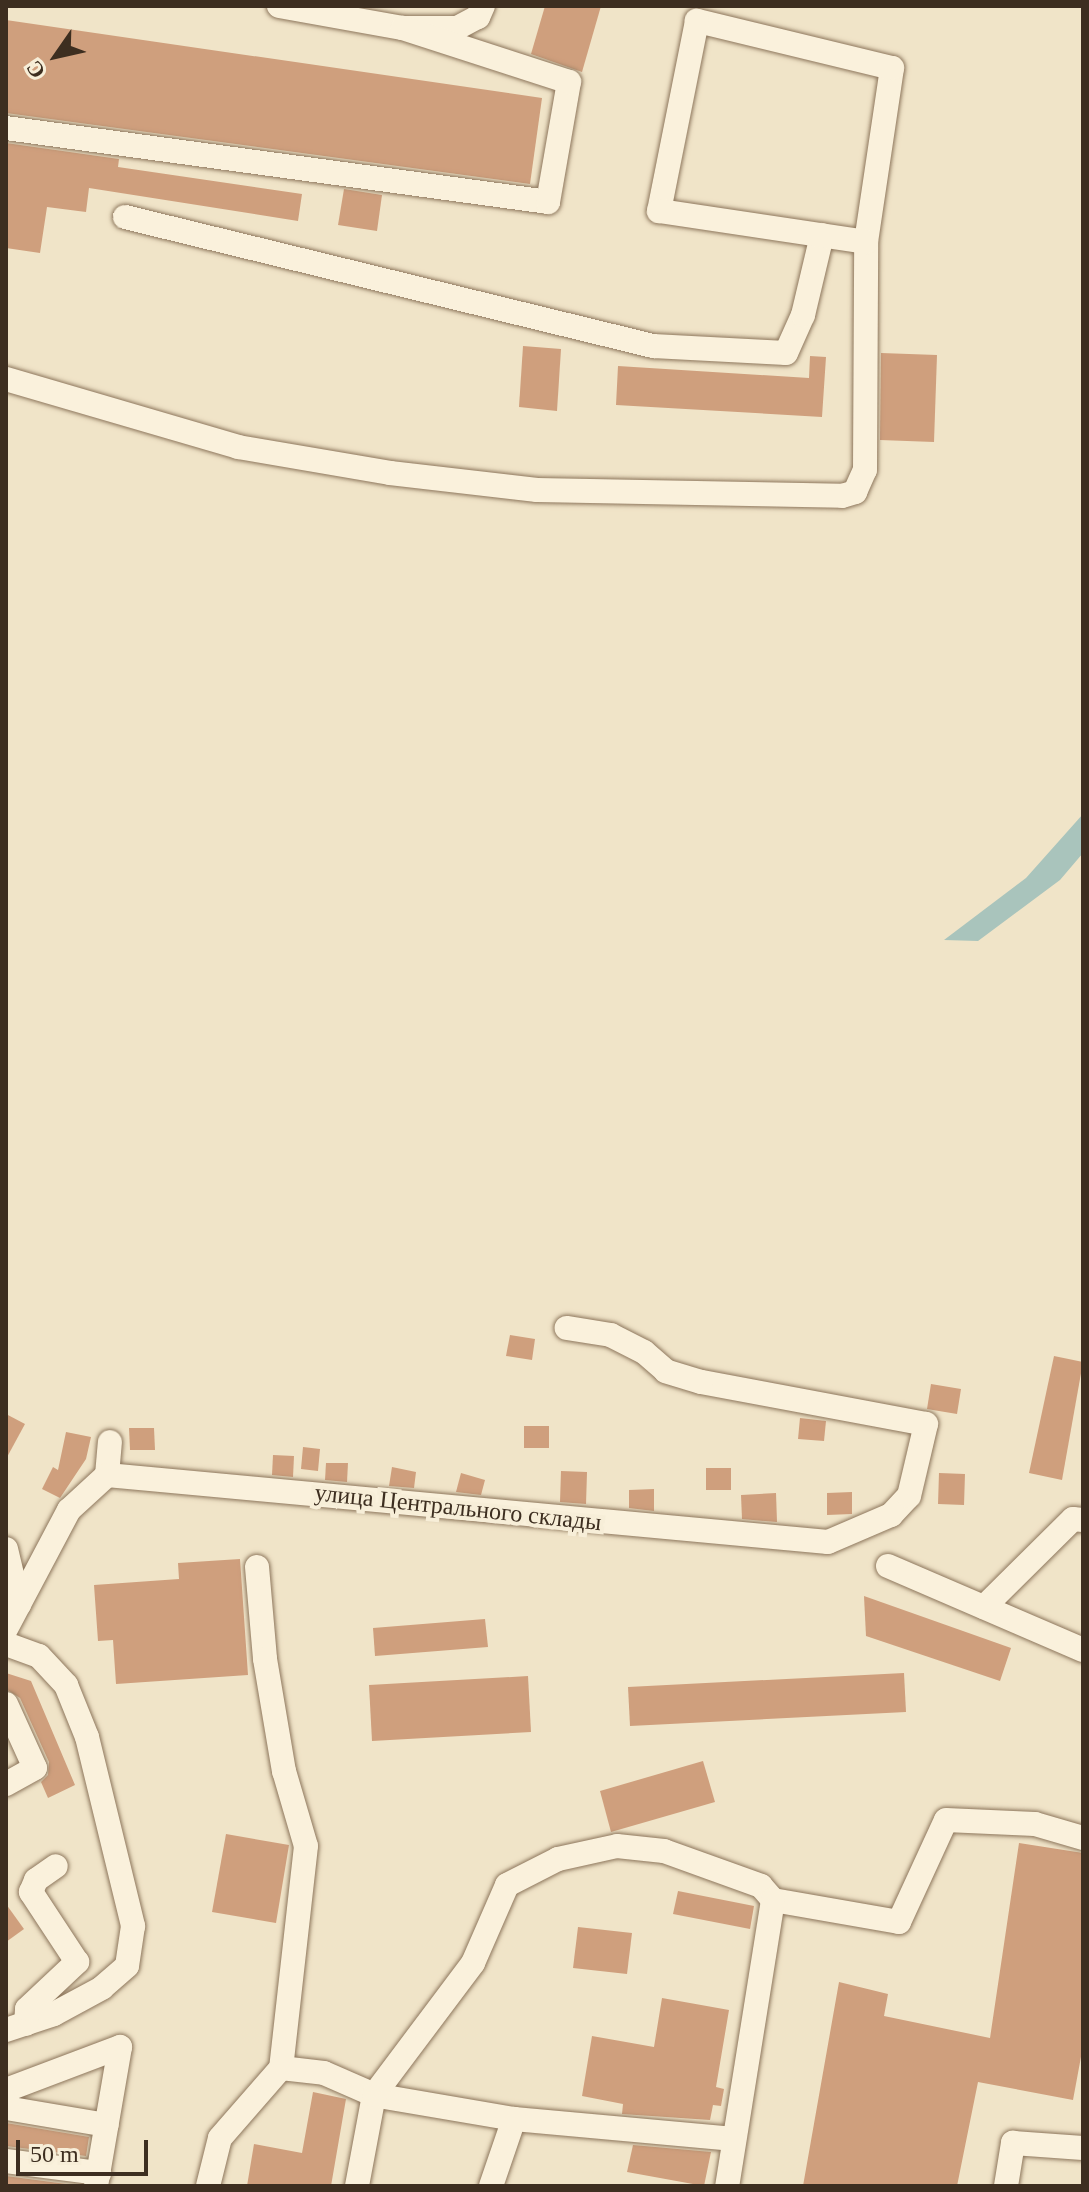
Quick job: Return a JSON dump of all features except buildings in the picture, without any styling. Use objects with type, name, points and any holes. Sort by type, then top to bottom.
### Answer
[{"type":"street","points":[[6,128],[548,202],[569,82],[403,28],[279,6]]},
{"type":"street","points":[[403,28],[457,28],[478,17],[483,6]]},
{"type":"street","points":[[6,379],[238,447],[390,473],[537,490],[842,496],[855,492],[865,470],[866,242],[892,68],[697,21],[659,211],[866,242]]},
{"type":"street","points":[[125,217],[653,346],[786,353],[803,315],[822,235]]},
{"type":"street","name":"улица Центрального склады","points":[[107,1475],[828,1542],[891,1515],[909,1496],[926,1424],[701,1382],[666,1371],[644,1352],[611,1335],[567,1328]]},
{"type":"street","points":[[6,1629],[69,1510],[107,1475],[110,1442]]},
{"type":"street","points":[[984,1607],[1073,1519],[1083,1520]]},
{"type":"street","points":[[6,1549],[19,1604]]},
{"type":"street","points":[[888,1566],[1083,1650]]},
{"type":"street","points":[[208,2186],[220,2138],[281,2068],[306,1846],[283,1761],[265,1659],[257,1567]]},
{"type":"street","points":[[6,1644],[39,1656],[66,1685],[87,1737],[133,1926],[127,1966],[102,1988],[16,2027]]},
{"type":"street","points":[[6,1704],[35,1768],[6,1784]]},
{"type":"street","points":[[357,2186],[374,2095],[473,1963],[507,1885],[558,1859],[617,1846],[664,1851],[761,1886],[773,1900],[899,1922],[946,1820],[1035,1824],[1083,1838]]},
{"type":"street","points":[[16,2027],[27,2009],[77,1962],[31,1892],[36,1880],[56,1866]]},
{"type":"street","points":[[727,2186],[773,1900]]},
{"type":"street","points":[[6,2090],[120,2047],[98,2180],[6,2161]]},
{"type":"street","points":[[281,2068],[324,2073],[374,2095],[514,2119],[734,2139]]},
{"type":"street","points":[[6,2108],[107,2125]]},
{"type":"street","points":[[491,2186],[514,2119]]},
{"type":"street","points":[[1006,2186],[1013,2143],[1083,2148]]},
{"type":"water","points":[[1083,814],[1083,853],[1060,880],[978,941],[944,940],[1026,878]]}]
